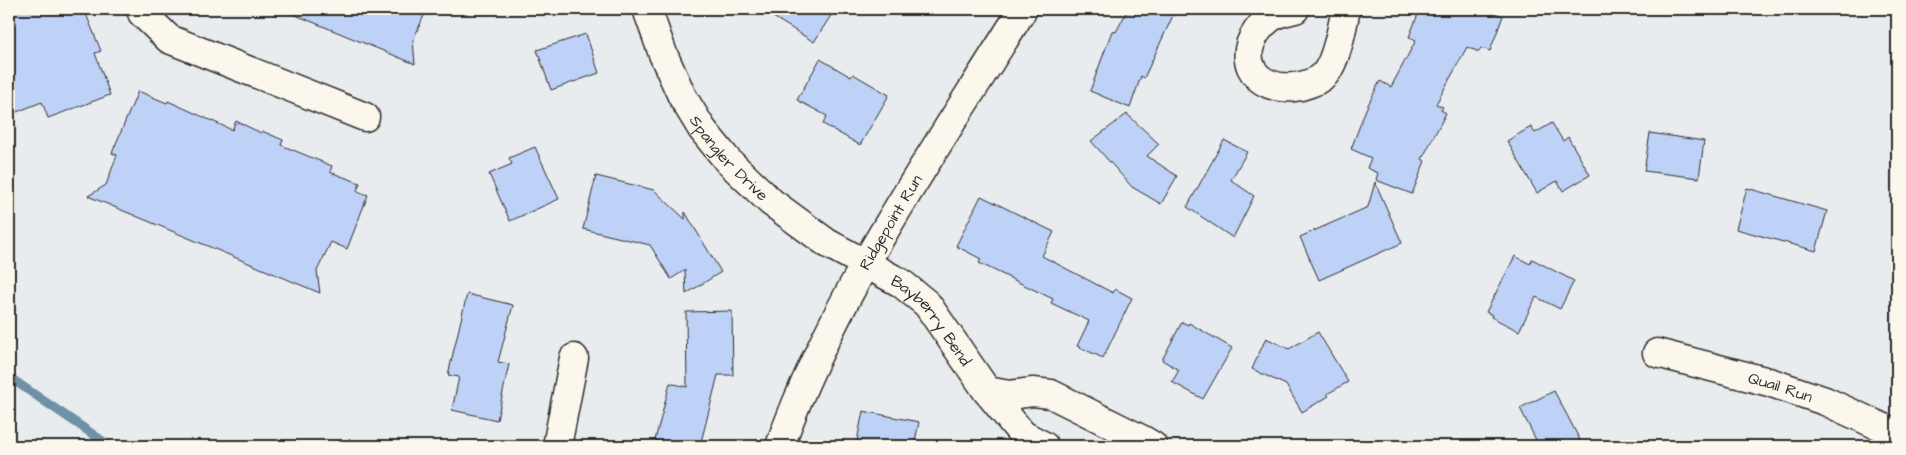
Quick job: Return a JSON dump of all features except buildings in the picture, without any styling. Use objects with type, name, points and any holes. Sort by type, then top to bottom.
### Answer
[{"type":"street","points":[[141,9],[142,13],[169,39],[365,117]]},
{"type":"street","name":"Spangler Drive","points":[[647,9],[663,54],[682,96],[702,129],[728,161],[771,202],[827,243],[865,263]]},
{"type":"street","name":"Ridgepoint Run","points":[[780,446],[801,390],[865,263],[1024,9]]},
{"type":"street","points":[[1295,9],[1271,17],[1254,35],[1248,56],[1251,70],[1265,82],[1287,89],[1311,84],[1324,74],[1333,58],[1346,9]]},
{"type":"street","name":"Bayberry Bend","points":[[865,263],[901,283],[926,304],[988,391],[1023,435],[1044,446]]},
{"type":"street","name":"Quail Run","points":[[1657,354],[1769,382],[1825,401],[1897,434]]},
{"type":"street","points":[[558,446],[574,358]]},
{"type":"street","points":[[988,391],[1009,395],[1033,392],[1052,394],[1153,446]]},
{"type":"waterway","points":[[9,377],[110,446]]}]
